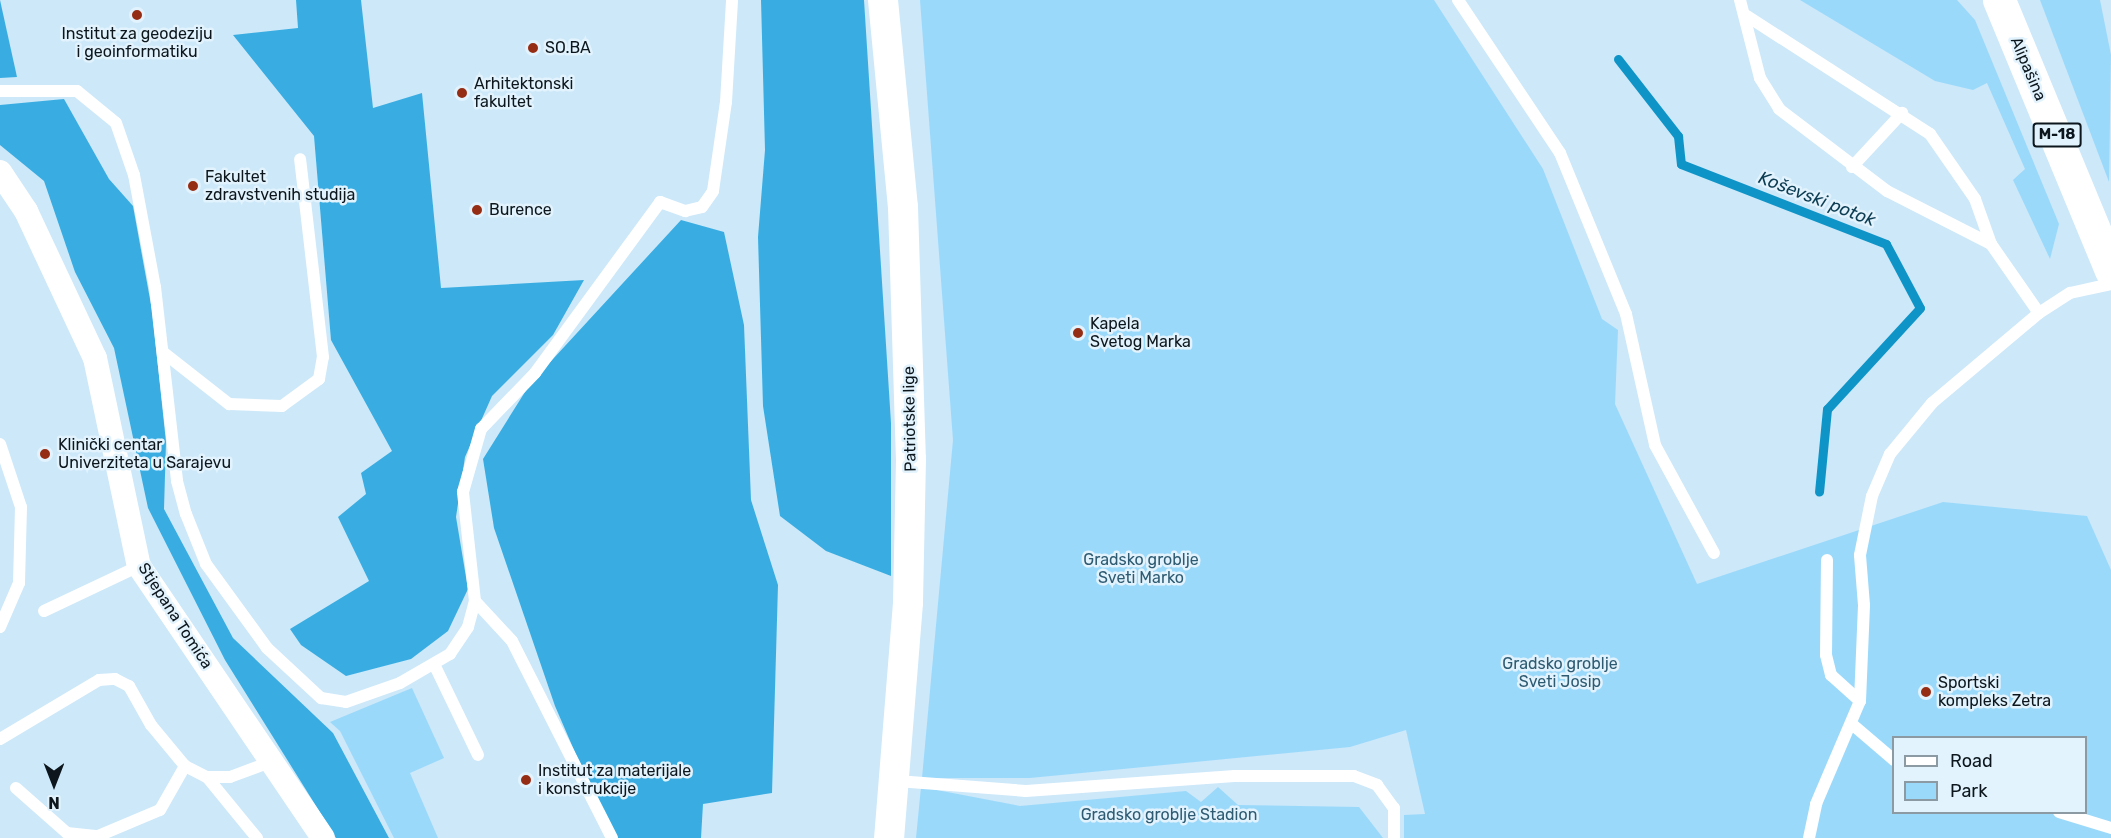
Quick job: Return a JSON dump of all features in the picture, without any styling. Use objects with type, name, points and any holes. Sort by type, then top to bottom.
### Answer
[{"type":"main road","name":"Alipašina","points":[[1999,0],[2111,271]]},
{"type":"street","name":"Patriotske lige","points":[[883,0],[903,207],[910,368],[908,603],[897,781],[889,838]]},
{"type":"street","name":"Stjepana Tomića","points":[[0,172],[26,211],[95,358],[139,566],[323,838]]},
{"type":"lane","points":[[0,91],[77,91],[116,123],[134,175],[164,353],[186,514],[206,564],[267,648],[333,702],[400,683],[434,664],[456,645],[475,601],[463,492],[472,446],[616,267],[660,202],[686,211],[702,207],[712,191],[726,102],[732,0]]},
{"type":"lane","points":[[1458,0],[1560,153],[1626,314],[1655,445],[1714,553]]},
{"type":"lane","points":[[1740,0],[1747,16],[1756,68],[1779,109],[1852,167],[1930,217],[1991,244]]},
{"type":"lane","points":[[1747,16],[1902,113],[1953,159],[1991,244],[2039,313]]},
{"type":"lane","points":[[1852,167],[1902,113]]},
{"type":"lane","points":[[164,353],[229,404],[282,406],[319,379],[323,357],[300,159]]},
{"type":"lane","points":[[1809,838],[1816,804],[1853,725],[1860,701],[1864,605],[1860,555],[1872,496],[1890,454],[1932,403],[2039,313],[2070,292],[2111,284]]},
{"type":"lane","points":[[0,444],[21,507],[19,582],[0,627]]},
{"type":"lane","points":[[1827,560],[1826,655],[1831,675],[1860,701]]},
{"type":"lane","points":[[44,611],[139,566]]},
{"type":"lane","points":[[475,601],[512,641],[612,838]]},
{"type":"lane","points":[[434,664],[478,755]]},
{"type":"lane","points":[[0,740],[99,680],[116,679],[129,686],[151,725],[185,766],[207,777],[257,838]]},
{"type":"lane","points":[[1853,725],[1892,759]]},
{"type":"lane","points":[[207,777],[230,777],[273,761]]},
{"type":"lane","points":[[16,789],[67,832],[98,836],[160,810],[185,766]]},
{"type":"lane","points":[[897,781],[1026,791],[1234,776],[1354,776],[1377,785],[1394,808],[1394,838]]},
{"type":"lane","points":[[2062,814],[2111,828]]},
{"type":"green space","points":[[920,0],[1434,0],[1543,169],[1602,319],[1618,330],[1615,404],[1697,584],[1943,502],[2087,516],[2111,570],[2111,838],[1404,838],[1404,815],[1425,814],[1406,730],[1350,747],[1030,778],[922,778],[953,440]]},
{"type":"green space","points":[[1800,0],[1957,0],[1975,20],[2059,224],[2050,259],[2013,180],[2025,169],[1987,83],[1973,90],[1935,81]]},
{"type":"green space","points":[[2040,0],[2100,0],[2111,55],[2109,182]]},
{"type":"green space","points":[[412,688],[444,758],[410,773],[438,838],[394,838],[340,731],[330,722]]},
{"type":"green space","name":"Gradsko groblje Stadion","points":[[921,787],[1020,806],[1186,791],[1201,802],[1218,787],[1238,805],[1359,807],[1383,838],[916,838]]},
{"type":"shaded area","points":[[0,0],[17,77],[0,78]]},
{"type":"shaded area","points":[[296,0],[361,0],[373,108],[422,93],[441,288],[584,280],[553,335],[492,396],[465,457],[456,517],[468,589],[448,631],[411,659],[346,676],[301,645],[290,629],[369,581],[338,517],[366,494],[361,473],[392,451],[331,340],[314,136],[233,35],[298,28]]},
{"type":"shaded area","points":[[761,0],[864,0],[891,423],[891,576],[826,551],[780,516],[763,406],[758,237],[765,150]]},
{"type":"shaded area","points":[[64,99],[109,179],[133,206],[152,310],[166,442],[164,509],[233,638],[333,733],[389,838],[336,838],[225,660],[148,508],[114,348],[75,272],[44,181],[0,145],[0,105]]},
{"type":"shaded area","points":[[681,220],[724,232],[744,325],[751,500],[778,585],[772,793],[703,804],[701,838],[612,838],[555,706],[494,528],[483,459],[530,384]]},
{"type":"waterway","name":"Koševski potok","points":[[1618,59],[1678,136],[1681,164],[1886,244],[1920,308],[1827,409],[1819,492]]},
{"type":"place","name":"Institut za geodeziju i geoinformatiku","points":[[137,15]]},
{"type":"place","name":"SO.BA","points":[[533,48]]},
{"type":"place","name":"Arhitektonski fakultet","points":[[462,93]]},
{"type":"place","name":"Fakultet zdravstvenih studija","points":[[193,186]]},
{"type":"place","name":"Burence","points":[[477,210]]},
{"type":"place","name":"Kapela Svetog Marka","points":[[1078,333]]},
{"type":"place","name":"Klinički centar Univerziteta u Sarajevu","points":[[45,454]]},
{"type":"place","name":"Sportski kompleks Zetra","points":[[1926,692]]},
{"type":"place","name":"Institut za materijale i konstrukcije","points":[[526,780]]},
{"type":"park label","name":"Gradsko groblje Sveti Marko","points":[[1141,569]]},
{"type":"park label","name":"Gradsko groblje Sveti Josip","points":[[1560,673]]}]
